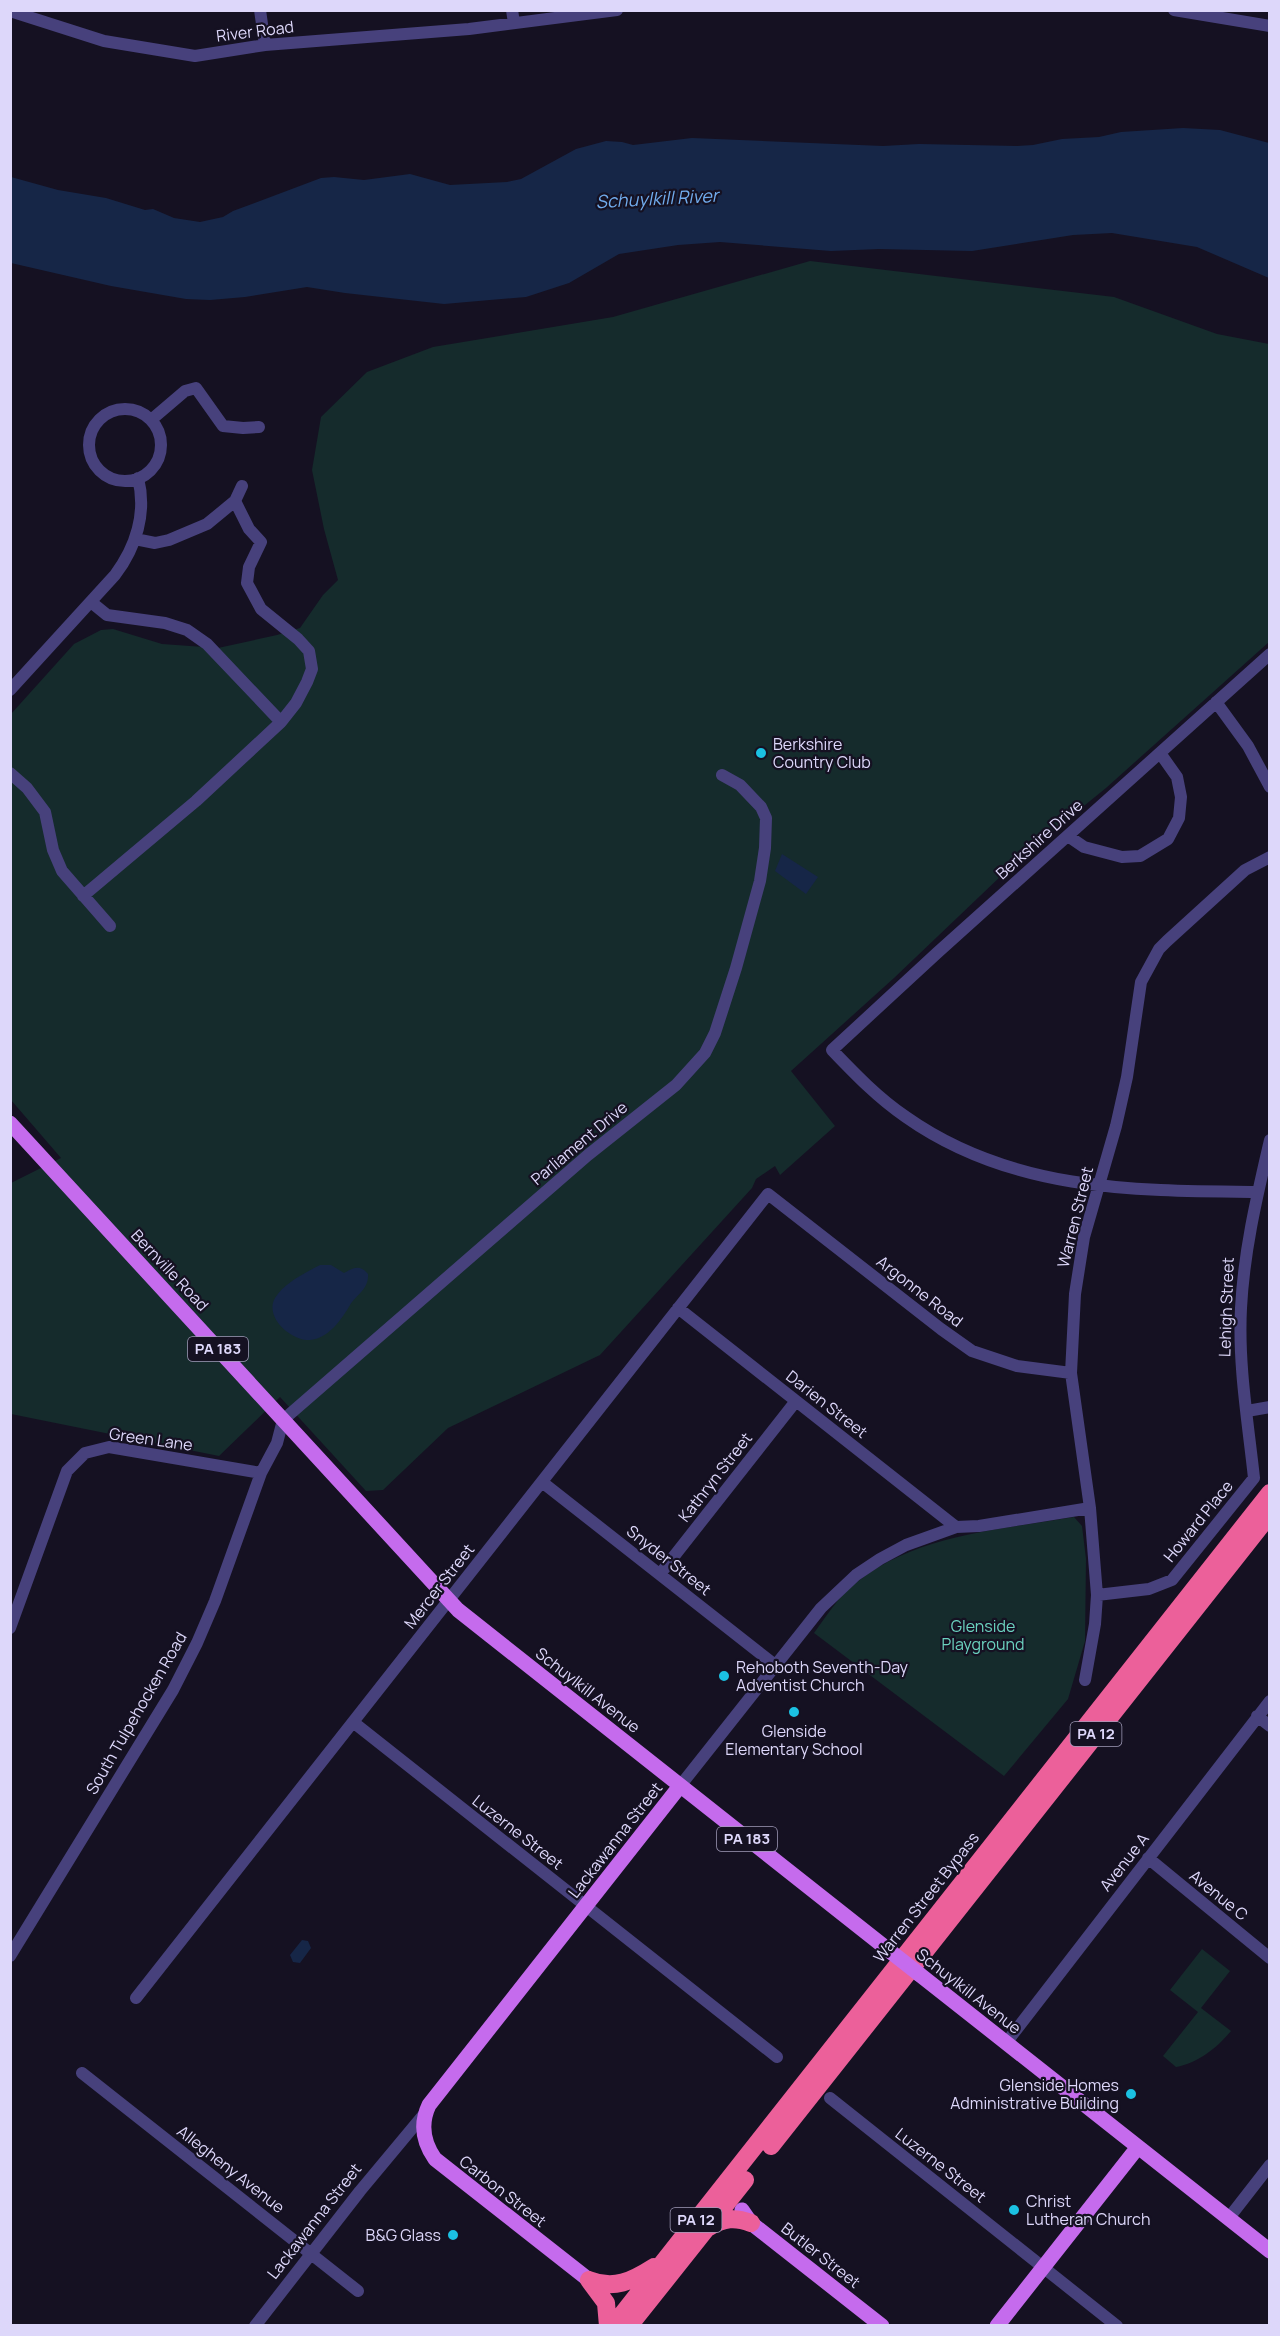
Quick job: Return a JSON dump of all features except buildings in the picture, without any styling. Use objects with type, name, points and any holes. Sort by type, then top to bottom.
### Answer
[{"type":"highway","name":"Warren Street Bypass","points":[[637,2323],[705,2229],[735,2182],[1269,1493]]},
{"type":"highway","name":"Warren Street Bypass","points":[[611,2325],[663,2262],[735,2182],[1269,1514]]},
{"type":"highway","points":[[705,2229],[729,2218],[742,2219],[747,2216],[735,2182]]},
{"type":"highway","points":[[589,2280],[604,2285],[620,2284],[635,2279],[663,2262]]},
{"type":"highway","points":[[589,2280],[606,2303],[611,2325]]},
{"type":"main road","name":"Bernville Road","points":[[10,1123],[425,1575]]},
{"type":"main road","name":"Schuylkill Avenue","points":[[425,1575],[458,1610],[1269,2251]]},
{"type":"main road","name":"Lackawanna Street","points":[[425,2113],[680,1786]]},
{"type":"main road","name":"Carbon Street","points":[[425,2113],[423,2124],[426,2142],[435,2159],[589,2280]]},
{"type":"main road","points":[[997,2325],[1138,2147]]},
{"type":"main road","name":"Butler Street","points":[[747,2216],[882,2325]]},
{"type":"street","name":"River Road","points":[[10,10],[104,41],[195,56],[265,45],[469,29],[513,17],[617,10]]},
{"type":"street","points":[[260,10],[265,45]]},
{"type":"street","points":[[1174,10],[1269,26]]},
{"type":"street","points":[[151,420],[185,391],[196,388],[223,426],[259,427]]},
{"type":"street","points":[[125,409],[139,412],[151,420],[158,431],[161,445],[158,459],[150,470],[138,478],[124,481],[111,478],[99,470],[91,458],[89,445],[92,431],[100,419],[111,412],[125,409]]},
{"type":"street","points":[[10,690],[91,602],[128,557],[135,539],[143,496],[138,478]]},
{"type":"street","points":[[135,539],[155,543],[169,540],[207,524],[235,501],[242,486]]},
{"type":"street","points":[[83,896],[196,801],[280,722],[296,703],[307,682],[312,669],[309,651],[261,609],[247,583],[249,567],[261,542],[249,529],[235,501]]},
{"type":"street","points":[[91,602],[107,615],[165,623],[187,630],[207,644],[280,722]]},
{"type":"street","name":"Berkshire Drive","points":[[1098,1186],[1056,1180],[1017,1170],[986,1159],[941,1138],[886,1102],[832,1050],[1269,654]]},
{"type":"street","points":[[1216,702],[1248,746],[1269,787]]},
{"type":"street","points":[[1068,836],[1084,847],[1122,857],[1140,856],[1168,839],[1179,818],[1181,797],[1177,777],[1160,753]]},
{"type":"street","points":[[10,773],[27,788],[45,812],[53,850],[62,871],[110,926]]},
{"type":"street","name":"Parliament Drive","points":[[283,1420],[588,1155],[676,1085],[705,1053],[715,1033],[736,968],[760,880],[765,848],[766,818],[760,807],[740,785],[722,775]]},
{"type":"street","name":"Warren Street","points":[[1085,1680],[1095,1624],[1097,1595],[1090,1509],[1071,1373],[1073,1312],[1080,1257],[1127,1077],[1141,982],[1159,949],[1167,941],[1245,870],[1269,857]]},
{"type":"street","name":"Lehigh Street","points":[[1254,1478],[1241,1355],[1241,1309],[1245,1260],[1256,1192],[1269,1140]]},
{"type":"street","points":[[1098,1186],[1167,1191],[1256,1192]]},
{"type":"street","name":"Argonne Road","points":[[768,1194],[972,1351],[1017,1366],[1071,1373]]},
{"type":"street","name":"Mercer Street","points":[[136,1998],[768,1194]]},
{"type":"street","name":"Darien Street","points":[[678,1308],[956,1527]]},
{"type":"street","name":"Kathryn Street","points":[[660,1574],[796,1401]]},
{"type":"street","points":[[1247,1411],[1269,1407]]},
{"type":"street","points":[[261,1473],[277,1443],[283,1420]]},
{"type":"street","name":"Green Lane","points":[[10,1628],[67,1471],[85,1453],[109,1447],[261,1473]]},
{"type":"street","name":"South Tulpehocken Road","points":[[10,1956],[173,1690],[215,1600],[261,1473]]},
{"type":"street","name":"Howard Place","points":[[1097,1595],[1149,1589],[1172,1580],[1254,1478]]},
{"type":"street","name":"Snyder Street","points":[[542,1482],[775,1665]]},
{"type":"street","name":"Lackawanna Street","points":[[680,1786],[821,1608],[856,1575],[880,1558],[906,1545],[956,1527],[979,1526],[1090,1509]]},
{"type":"street","name":"Avenue A","points":[[1006,2043],[1269,1701]]},
{"type":"street","points":[[1257,1716],[1269,1726]]},
{"type":"street","name":"Luzerne Street","points":[[353,1722],[777,2057]]},
{"type":"street","name":"Avenue C","points":[[1148,1858],[1269,1958]]},
{"type":"street","name":"Allegheny Avenue","points":[[82,2073],[358,2291]]},
{"type":"street","name":"Luzerne Street","points":[[830,2098],[1117,2325]]},
{"type":"street","name":"Lackawanna Street","points":[[255,2325],[360,2191],[425,2113]]},
{"type":"street","points":[[1228,2218],[1269,2165]]},
{"type":"green space","name":"Berkshire Country Club","points":[[810,261],[1114,297],[1217,334],[1269,344],[1269,642],[1106,788],[1021,857],[894,978],[791,1071],[835,1126],[780,1175],[775,1166],[756,1179],[752,1188],[600,1355],[448,1428],[383,1490],[366,1491],[280,1397],[219,1456],[11,1414],[11,1183],[61,1158],[11,1100],[11,714],[74,644],[101,630],[113,629],[162,644],[218,648],[300,628],[323,595],[338,580],[324,529],[312,470],[321,417],[367,372],[433,347],[613,317]]},
{"type":"green space","name":"Glenside Playground","points":[[1074,1517],[1082,1526],[1086,1559],[1085,1641],[1068,1699],[1004,1776],[814,1633],[839,1599],[863,1578],[889,1561],[949,1539]]},
{"type":"green space","points":[[1202,1949],[1230,1971],[1201,2008],[1231,2031],[1206,2054],[1176,2067],[1163,2056],[1198,2012],[1170,1990]]},
{"type":"water","name":"Schuylkill River","points":[[1183,128],[1220,130],[1269,143],[1269,278],[1197,247],[1112,233],[1073,235],[972,251],[879,249],[831,251],[720,242],[678,245],[619,254],[569,283],[526,297],[444,304],[307,287],[245,297],[210,300],[186,299],[111,286],[11,263],[11,177],[58,190],[106,198],[145,210],[153,209],[174,218],[200,222],[223,217],[233,211],[321,178],[364,180],[410,174],[450,185],[507,182],[521,179],[576,149],[606,141],[633,145],[692,138],[883,146],[919,144],[1017,146],[1062,139],[1099,137],[1121,132]]},
{"type":"water","points":[[782,854],[818,877],[806,894],[775,871]]},
{"type":"water","points":[[320,1265],[331,1265],[344,1273],[353,1268],[359,1268],[368,1274],[367,1284],[334,1327],[323,1336],[310,1340],[295,1337],[276,1320],[273,1313],[275,1298],[295,1279]]},
{"type":"water","points":[[302,1940],[308,1941],[311,1948],[300,1963],[293,1962],[290,1955]]},
{"type":"place","name":"Berkshire Country Club","points":[[761,753]]},
{"type":"place","name":"Rehoboth Seventh-Day Adventist Church","points":[[724,1676]]},
{"type":"place","name":"Glenside Elementary School","points":[[794,1712]]},
{"type":"place","name":"Glenside Homes Administrative Building","points":[[1131,2094]]},
{"type":"place","name":"Christ Lutheran Church","points":[[1014,2210]]},
{"type":"place","name":"B&G Glass","points":[[453,2235]]}]
